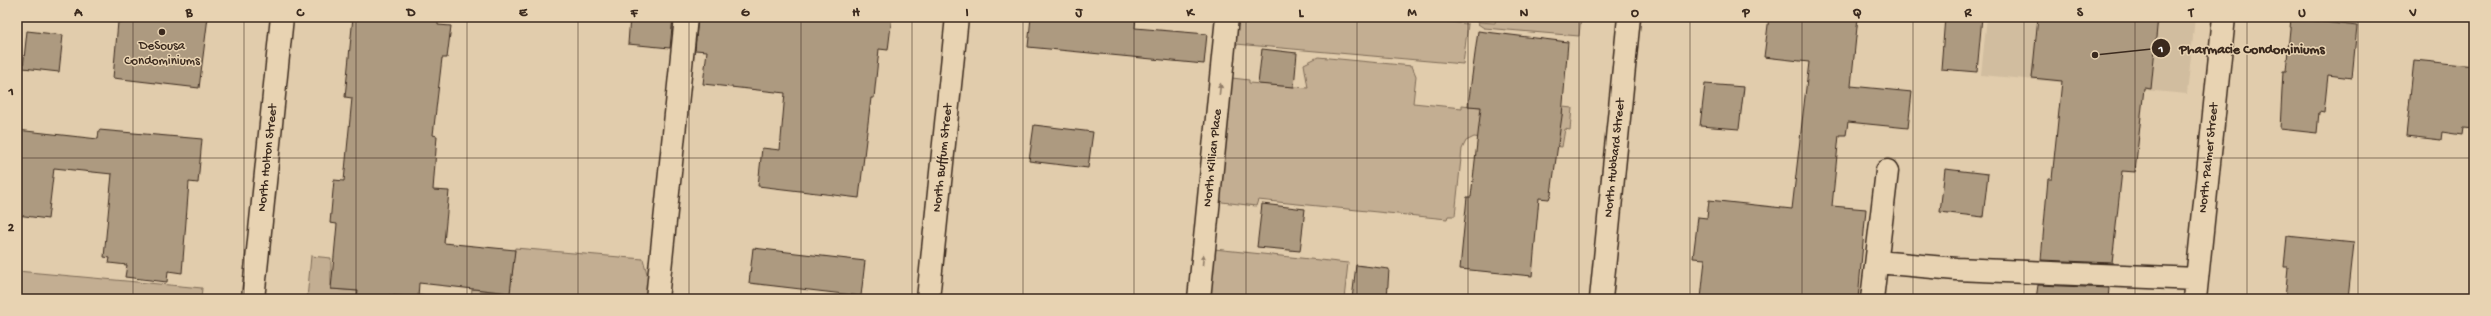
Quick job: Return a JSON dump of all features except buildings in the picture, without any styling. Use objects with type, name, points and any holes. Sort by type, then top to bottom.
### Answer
[{"type":"street","name":"North Holton Street","points":[[253,299],[282,17]]},
{"type":"street","points":[[657,299],[686,17]]},
{"type":"street","name":"North Buffum Street","points":[[928,299],[957,17]]},
{"type":"street","name":"North Killian Place","points":[[1199,299],[1227,17]]},
{"type":"street","name":"North Hubbard Street","points":[[1601,299],[1629,17]]},
{"type":"street","name":"North Palmer Street","points":[[2196,289],[2224,17]]},
{"type":"street","points":[[1872,299],[1887,171]]},
{"type":"street","points":[[1876,262],[2196,289]]},
{"type":"shaded area","points":[[1238,17],[1422,17],[1422,19],[1468,24],[1463,64],[1236,44]]},
{"type":"shaded area","points":[[1496,17],[1581,17],[1579,36],[1484,28],[1478,24],[1478,22],[1495,23]]},
{"type":"shaded area","points":[[1987,17],[2195,17],[2187,94],[1981,75]]},
{"type":"shaded area","points":[[1318,57],[1412,66],[1416,76],[1413,103],[1462,108],[1462,105],[1562,116],[1563,107],[1572,108],[1570,130],[1565,129],[1562,147],[1474,137],[1466,141],[1462,149],[1455,216],[1448,216],[1447,219],[1258,200],[1256,206],[1222,202],[1220,198],[1232,78],[1249,80],[1249,83],[1308,88],[1304,64]]},
{"type":"shaded area","points":[[515,248],[643,259],[649,281],[647,299],[471,299],[472,289],[510,293]]},
{"type":"shaded area","points":[[1214,249],[1348,263],[1344,299],[1209,299]]},
{"type":"shaded area","points":[[311,256],[331,258],[331,289],[358,291],[357,296],[388,298],[389,295],[418,298],[418,295],[462,299],[307,299]]},
{"type":"shaded area","points":[[17,271],[202,288],[201,299],[17,299]]},
{"type":"place","name":"DeSousa Condominiums","points":[[162,32]]},
{"type":"place","name":"Pharmacie Condominiums","points":[[2095,55]]}]
